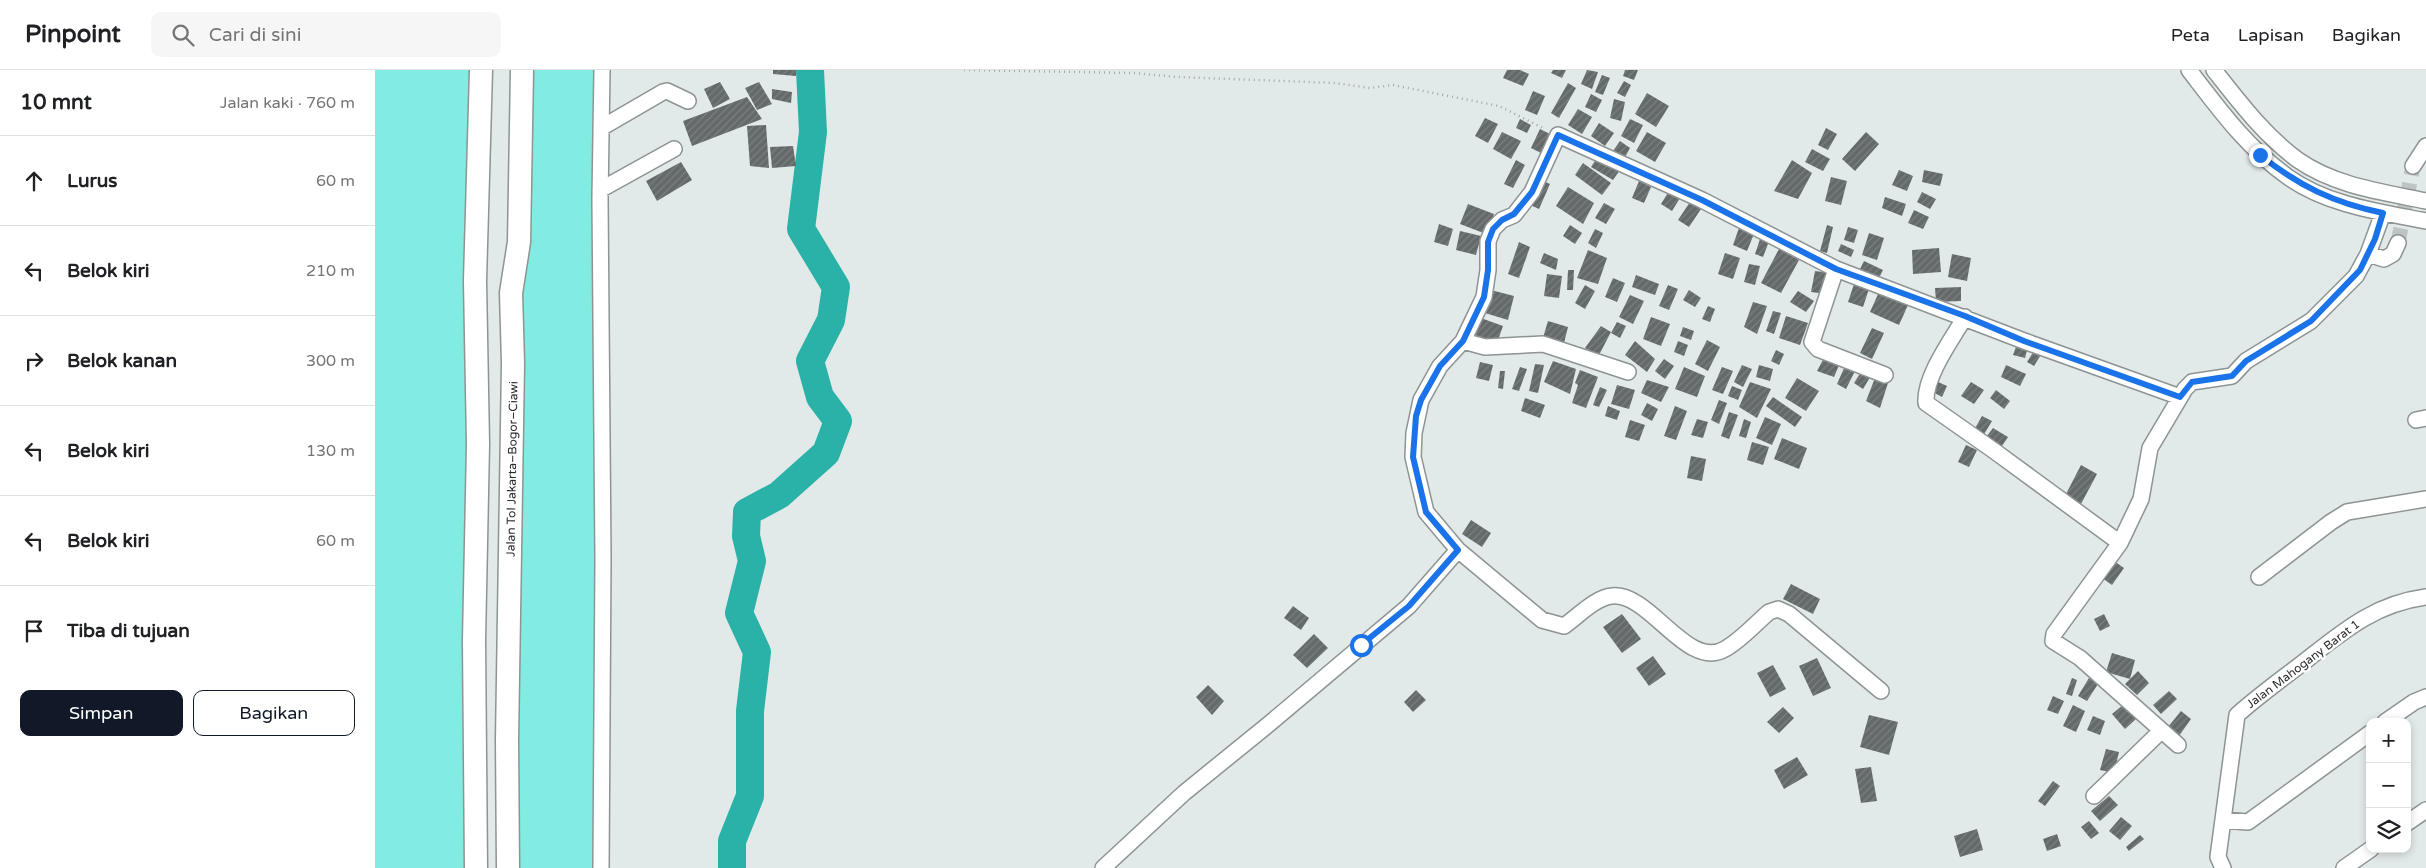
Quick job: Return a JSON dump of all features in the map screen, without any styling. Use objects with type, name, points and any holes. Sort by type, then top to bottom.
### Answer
[{"type":"highway","points":[[476,868],[473,641],[478,444],[475,281],[481,70]]},
{"type":"highway","name":"Jalan Tol Jakarta–Bogor–Ciawi","points":[[508,868],[507,740],[513,363],[511,293],[519,242],[522,70]]},
{"type":"street","points":[[601,868],[603,549],[600,190],[602,70]]},
{"type":"street","points":[[2189,70],[2233,128],[2260,155],[2289,178],[2327,197],[2383,213],[2426,221]]},
{"type":"street","points":[[2215,70],[2249,114],[2274,140],[2300,161],[2334,178],[2363,187],[2426,201]]},
{"type":"street","points":[[601,128],[663,92],[667,91],[688,101]]},
{"type":"street","points":[[1881,691],[1789,614],[1778,609],[1769,612],[1724,650],[1711,652],[1693,648],[1680,640],[1643,606],[1624,596],[1611,596],[1599,601],[1564,626],[1553,625],[1542,620],[1458,550],[1426,512],[1413,457],[1413,433],[1421,400],[1440,366],[1463,341],[1484,297],[1488,270],[1488,242],[1493,229],[1502,220],[1514,214],[1532,192],[1558,135],[1702,200],[1836,269],[1965,316],[2024,341],[2180,397]]},
{"type":"street","points":[[2413,166],[2426,146]]},
{"type":"street","points":[[600,190],[674,149]]},
{"type":"street","points":[[2177,745],[2080,658],[2053,641],[2055,634],[2120,543],[2141,499],[2150,448],[2180,397],[2192,382],[2232,376],[2246,361],[2311,321],[2356,276],[2368,254],[2383,213]]},
{"type":"street","points":[[2368,254],[2384,260],[2393,254],[2398,243]]},
{"type":"street","points":[[1836,269],[1812,342],[1818,349],[1885,375]]},
{"type":"street","points":[[1965,316],[1928,382],[1925,394],[1926,403],[2120,543]]},
{"type":"street","points":[[1463,341],[1485,347],[1543,344],[1628,372]]},
{"type":"street","points":[[2259,577],[2347,512],[2426,499]]},
{"type":"street","points":[[1103,868],[1184,793],[1409,606],[1458,550]]},
{"type":"street","name":"Jalan Mahogany Barat 1","points":[[2223,820],[2237,715],[2353,624],[2379,609],[2402,600],[2426,596]]},
{"type":"street","points":[[2391,718],[2414,702],[2426,697]]},
{"type":"street","points":[[2094,796],[2161,731]]},
{"type":"street","points":[[2223,868],[2218,857],[2223,820],[2248,822],[2366,736]]},
{"type":"street","points":[[2411,820],[2426,810]]},
{"type":"street","points":[[2344,868],[2366,853]]},
{"type":"path","points":[[964,70],[1134,73],[1177,77],[1335,83],[1370,88],[1393,85],[1499,106],[1558,135]]},
{"type":"shaded area","points":[[375,70],[481,70],[476,868],[375,868]]},
{"type":"shaded area","points":[[523,70],[599,70],[601,868],[508,868]]},
{"type":"building","points":[[773,70],[796,70],[796,76],[773,74]]},
{"type":"building","points":[[1507,70],[1520,70],[1529,74],[1523,86],[1503,78]]},
{"type":"building","points":[[1553,70],[1566,70],[1562,78],[1551,73]]},
{"type":"building","points":[[1587,70],[1598,72],[1592,89],[1581,84]]},
{"type":"building","points":[[1625,70],[1638,70],[1634,80],[1623,76]]},
{"type":"building","points":[[1602,75],[1610,78],[1603,95],[1595,92]]},
{"type":"building","points":[[1624,81],[1631,85],[1625,97],[1617,93]]},
{"type":"building","points":[[720,82],[730,99],[713,108],[704,89]]},
{"type":"building","points":[[759,82],[772,104],[757,110],[745,88]]},
{"type":"building","points":[[1568,83],[1576,88],[1559,118],[1551,113]]},
{"type":"building","points":[[772,89],[792,92],[791,103],[772,99]]},
{"type":"building","points":[[1533,91],[1545,96],[1537,115],[1525,110]]},
{"type":"building","points":[[1647,93],[1669,106],[1656,127],[1635,114]]},
{"type":"building","points":[[1591,94],[1602,100],[1596,112],[1585,107]]},
{"type":"building","points":[[747,97],[762,119],[692,146],[683,121]]},
{"type":"building","points":[[1614,99],[1625,102],[1621,121],[1610,118]]},
{"type":"building","points":[[1578,109],[1592,117],[1582,134],[1568,125]]},
{"type":"building","points":[[1485,118],[1498,124],[1488,143],[1475,136]]},
{"type":"building","points":[[1520,119],[1531,125],[1527,133],[1516,128]]},
{"type":"building","points":[[1630,119],[1643,125],[1634,143],[1621,136]]},
{"type":"building","points":[[1599,123],[1614,133],[1605,146],[1591,136]]},
{"type":"building","points":[[766,125],[769,168],[750,166],[747,126]]},
{"type":"building","points":[[1826,128],[1837,134],[1828,150],[1818,145]]},
{"type":"building","points":[[1540,129],[1550,134],[1541,153],[1531,148]]},
{"type":"building","points":[[1502,132],[1521,141],[1511,159],[1493,149]]},
{"type":"building","points":[[1647,132],[1666,143],[1655,162],[1636,151]]},
{"type":"building","points":[[1866,132],[1879,144],[1855,171],[1842,159]]},
{"type":"building","points":[[1620,141],[1630,148],[1623,161],[1611,154]]},
{"type":"building","points":[[793,146],[796,166],[772,168],[770,147]]},
{"type":"building","points":[[1812,149],[1830,159],[1823,171],[1805,162]]},
{"type":"building","points":[[1598,156],[1620,170],[1613,180],[1591,167]]},
{"type":"building","points":[[1516,160],[1525,165],[1513,188],[1504,184]]},
{"type":"building","points":[[1792,160],[1812,173],[1798,199],[1774,191]]},
{"type":"building","points":[[681,162],[692,180],[657,201],[646,181]]},
{"type":"building","points":[[1583,163],[1611,183],[1602,195],[1575,175]]},
{"type":"building","points":[[1899,170],[1913,176],[1907,191],[1892,185]]},
{"type":"building","points":[[1924,170],[1943,174],[1940,186],[1922,182]]},
{"type":"building","points":[[1831,177],[1847,181],[1841,205],[1825,201]]},
{"type":"building","points":[[1539,179],[1550,184],[1539,209],[1528,204]]},
{"type":"building","points":[[1639,181],[1651,187],[1644,203],[1632,198]]},
{"type":"building","points":[[1568,187],[1594,203],[1583,224],[1556,206]]},
{"type":"building","points":[[1669,191],[1680,198],[1672,211],[1661,204]]},
{"type":"building","points":[[1922,192],[1936,199],[1930,209],[1917,202]]},
{"type":"building","points":[[1885,197],[1906,204],[1902,216],[1882,208]]},
{"type":"building","points":[[1690,202],[1701,209],[1689,227],[1678,220]]},
{"type":"building","points":[[1604,203],[1615,209],[1606,224],[1595,218]]},
{"type":"building","points":[[1468,204],[1494,214],[1486,234],[1460,224]]},
{"type":"building","points":[[1914,210],[1929,217],[1923,229],[1908,223]]},
{"type":"building","points":[[1439,224],[1453,229],[1448,246],[1434,242]]},
{"type":"building","points":[[1570,225],[1582,233],[1575,244],[1563,236]]},
{"type":"building","points":[[1827,225],[1833,227],[1827,253],[1820,251]]},
{"type":"building","points":[[1848,227],[1858,230],[1854,243],[1844,240]]},
{"type":"building","points":[[1739,228],[1754,234],[1747,251],[1733,245]]},
{"type":"building","points":[[1595,229],[1603,233],[1596,248],[1588,243]]},
{"type":"building","points":[[1460,231],[1481,236],[1476,255],[1456,250]]},
{"type":"building","points":[[1869,233],[1884,238],[1877,260],[1862,255]]},
{"type":"building","points":[[1761,236],[1770,239],[1763,257],[1755,254]]},
{"type":"building","points":[[1519,242],[1530,247],[1519,278],[1508,274]]},
{"type":"building","points":[[1841,244],[1854,250],[1851,257],[1838,251]]},
{"type":"building","points":[[1939,248],[1941,272],[1913,274],[1912,250]]},
{"type":"building","points":[[1779,249],[1799,260],[1781,293],[1761,283]]},
{"type":"building","points":[[1588,250],[1607,258],[1598,284],[1577,278]]},
{"type":"building","points":[[1544,253],[1558,259],[1556,270],[1540,263]]},
{"type":"building","points":[[1725,253],[1740,258],[1733,279],[1718,274]]},
{"type":"building","points":[[1952,254],[1971,258],[1967,281],[1948,277]]},
{"type":"building","points":[[1864,261],[1883,270],[1878,280],[1859,271]]},
{"type":"building","points":[[1749,264],[1760,266],[1755,285],[1744,282]]},
{"type":"building","points":[[1568,270],[1574,270],[1573,290],[1567,290]]},
{"type":"building","points":[[1815,271],[1830,273],[1826,294],[1811,292]]},
{"type":"building","points":[[1547,274],[1562,276],[1559,298],[1544,296]]},
{"type":"building","points":[[1636,275],[1659,284],[1655,295],[1632,287]]},
{"type":"building","points":[[1613,278],[1625,283],[1617,302],[1605,297]]},
{"type":"building","points":[[1854,284],[1869,289],[1863,307],[1848,302]]},
{"type":"building","points":[[1585,285],[1595,291],[1585,309],[1575,303]]},
{"type":"building","points":[[1668,285],[1678,289],[1669,310],[1659,306]]},
{"type":"building","points":[[1961,287],[1961,301],[1936,302],[1935,288]]},
{"type":"building","points":[[1491,290],[1514,296],[1508,320],[1485,313]]},
{"type":"building","points":[[1689,290],[1701,298],[1695,307],[1683,300]]},
{"type":"building","points":[[1798,291],[1814,301],[1806,312],[1790,302]]},
{"type":"building","points":[[1879,292],[1908,305],[1899,325],[1870,312]]},
{"type":"building","points":[[1630,295],[1644,301],[1633,324],[1619,317]]},
{"type":"building","points":[[1753,302],[1767,306],[1757,334],[1744,327]]},
{"type":"building","points":[[1708,306],[1715,309],[1710,322],[1702,319]]},
{"type":"building","points":[[1773,311],[1781,313],[1774,334],[1766,331]]},
{"type":"building","points":[[1786,316],[1808,323],[1800,345],[1779,338]]},
{"type":"building","points":[[1478,317],[1503,326],[1497,343],[1472,334]]},
{"type":"building","points":[[1651,317],[1670,324],[1661,346],[1643,339]]},
{"type":"building","points":[[1548,321],[1568,327],[1563,347],[1542,341]]},
{"type":"building","points":[[1617,322],[1626,326],[1620,338],[1611,333]]},
{"type":"building","points":[[1601,326],[1611,332],[1599,355],[1585,348]]},
{"type":"building","points":[[1683,327],[1694,331],[1691,340],[1680,336]]},
{"type":"building","points":[[1872,328],[1884,333],[1872,359],[1860,353]]},
{"type":"building","points":[[1707,340],[1720,347],[1708,371],[1695,364]]},
{"type":"building","points":[[1635,341],[1655,359],[1647,372],[1625,355]]},
{"type":"building","points":[[1678,341],[1688,345],[1684,356],[1674,352]]},
{"type":"building","points":[[2017,344],[2028,347],[2025,358],[2013,355]]},
{"type":"building","points":[[2035,349],[2042,353],[2034,366],[2027,362]]},
{"type":"building","points":[[1776,350],[1784,354],[1779,365],[1771,361]]},
{"type":"building","points":[[1825,356],[1840,363],[1834,377],[1817,371]]},
{"type":"building","points":[[1664,359],[1674,366],[1665,379],[1655,371]]},
{"type":"building","points":[[1553,361],[1576,369],[1570,394],[1544,382]]},
{"type":"building","points":[[1480,362],[1493,365],[1489,381],[1476,378]]},
{"type":"building","points":[[1535,364],[1544,365],[1538,393],[1529,391]]},
{"type":"building","points":[[1742,365],[1752,369],[1743,387],[1734,382]]},
{"type":"building","points":[[1759,365],[1773,369],[1770,381],[1756,377]]},
{"type":"building","points":[[2006,365],[2026,374],[2020,386],[2001,377]]},
{"type":"building","points":[[1845,366],[1855,371],[1846,389],[1837,384]]},
{"type":"building","points":[[1520,367],[1527,369],[1519,391],[1512,389]]},
{"type":"building","points":[[1684,367],[1705,376],[1697,397],[1675,389]]},
{"type":"building","points":[[1722,367],[1733,371],[1723,394],[1712,390]]},
{"type":"building","points":[[1863,369],[1872,374],[1863,389],[1854,383]]},
{"type":"building","points":[[1580,370],[1598,377],[1586,408],[1572,403],[1578,385],[1575,383]]},
{"type":"building","points":[[1500,371],[1505,371],[1503,389],[1498,388]]},
{"type":"building","points":[[1797,378],[1819,391],[1806,411],[1785,398]]},
{"type":"building","points":[[1875,378],[1888,383],[1880,408],[1866,401]]},
{"type":"building","points":[[1647,380],[1669,387],[1661,402],[1641,393]]},
{"type":"building","points":[[1936,381],[1947,386],[1942,397],[1931,391]]},
{"type":"building","points":[[1750,382],[1771,389],[1757,418],[1739,407]]},
{"type":"building","points":[[1971,382],[1984,390],[1974,404],[1961,396]]},
{"type":"building","points":[[1617,385],[1635,390],[1629,409],[1611,404]]},
{"type":"building","points":[[1732,386],[1742,390],[1738,400],[1728,396]]},
{"type":"building","points":[[1600,387],[1607,390],[1599,407],[1593,405]]},
{"type":"building","points":[[1996,390],[2010,401],[2004,409],[1990,398]]},
{"type":"building","points":[[1773,397],[1802,417],[1795,427],[1766,406]]},
{"type":"building","points":[[1525,398],[1545,405],[1540,418],[1521,411]]},
{"type":"building","points":[[1719,400],[1727,403],[1719,424],[1711,420]]},
{"type":"building","points":[[1647,403],[1658,409],[1652,421],[1641,415]]},
{"type":"building","points":[[1608,406],[1620,411],[1617,420],[1605,416]]},
{"type":"building","points":[[1675,406],[1687,411],[1676,440],[1664,436]]},
{"type":"building","points":[[1729,412],[1738,415],[1729,439],[1721,436]]},
{"type":"building","points":[[1982,416],[1992,421],[1983,436],[1974,430]]},
{"type":"building","points":[[1765,417],[1781,424],[1772,445],[1756,438]]},
{"type":"building","points":[[1697,419],[1708,422],[1703,438],[1691,435]]},
{"type":"building","points":[[1744,419],[1751,422],[1746,438],[1739,436]]},
{"type":"building","points":[[1630,420],[1645,425],[1639,441],[1625,437]]},
{"type":"building","points":[[1993,428],[2008,437],[2002,446],[1987,436]]},
{"type":"building","points":[[1782,438],[1807,448],[1799,469],[1774,459]]},
{"type":"building","points":[[1752,442],[1769,447],[1763,465],[1747,460]]},
{"type":"building","points":[[1966,445],[1977,450],[1969,467],[1958,462]]},
{"type":"building","points":[[1691,456],[1706,459],[1702,481],[1687,478]]},
{"type":"building","points":[[2081,465],[2097,474],[2081,504],[2065,496]]},
{"type":"building","points":[[1471,520],[1491,533],[1482,547],[1462,534]]},
{"type":"building","points":[[2114,561],[2124,568],[2112,585],[2102,578]]},
{"type":"building","points":[[1791,584],[1820,599],[1813,614],[1783,599]]},
{"type":"building","points":[[1293,606],[1309,618],[1301,630],[1284,618]]},
{"type":"building","points":[[1622,614],[1641,639],[1622,653],[1603,627]]},
{"type":"building","points":[[2104,614],[2110,626],[2100,631],[2094,619]]},
{"type":"building","points":[[1314,634],[1328,648],[1307,668],[1293,655]]},
{"type":"building","points":[[2112,653],[2135,660],[2130,679],[2106,672]]},
{"type":"building","points":[[1653,656],[1666,674],[1649,686],[1636,668]]},
{"type":"building","points":[[1817,658],[1831,688],[1813,696],[1799,666]]},
{"type":"building","points":[[1773,665],[1786,689],[1770,697],[1757,673]]},
{"type":"building","points":[[2138,671],[2149,683],[2137,695],[2125,684]]},
{"type":"building","points":[[2072,678],[2077,680],[2072,696],[2066,694]]},
{"type":"building","points":[[2089,678],[2098,684],[2087,701],[2078,696]]},
{"type":"building","points":[[1208,685],[1224,701],[1212,715],[1196,697]]},
{"type":"building","points":[[1416,690],[1426,700],[1413,712],[1404,702]]},
{"type":"building","points":[[2169,691],[2177,699],[2161,714],[2153,705]]},
{"type":"building","points":[[2053,696],[2064,701],[2058,714],[2047,710]]},
{"type":"building","points":[[2073,705],[2085,711],[2076,732],[2063,726]]},
{"type":"building","points":[[2123,705],[2136,719],[2125,729],[2112,714]]},
{"type":"building","points":[[1783,707],[1794,718],[1779,733],[1767,722]]},
{"type":"building","points":[[2181,711],[2191,719],[2179,736],[2168,727]]},
{"type":"building","points":[[1869,715],[1898,722],[1889,755],[1860,747]]},
{"type":"building","points":[[2093,716],[2105,721],[2100,735],[2087,730]]},
{"type":"building","points":[[2106,749],[2119,752],[2114,773],[2100,770]]},
{"type":"building","points":[[1797,757],[1808,775],[1784,789],[1774,770]]},
{"type":"building","points":[[1871,767],[1877,801],[1861,803],[1855,769]]},
{"type":"building","points":[[2053,781],[2060,786],[2045,806],[2038,801]]},
{"type":"building","points":[[2109,796],[2118,805],[2100,821],[2091,811]]},
{"type":"building","points":[[2121,817],[2132,826],[2120,840],[2109,831]]},
{"type":"building","points":[[2089,821],[2099,833],[2091,839],[2081,827]]},
{"type":"building","points":[[1977,829],[1983,850],[1960,857],[1954,836]]},
{"type":"building","points":[[2057,834],[2061,846],[2047,851],[2043,839]]},
{"type":"building","points":[[2140,835],[2144,839],[2129,851],[2126,847]]},
{"type":"waterway","points":[[732,868],[732,841],[750,796],[750,711],[757,652],[739,613],[752,561],[746,536],[747,512],[779,495],[826,453],[838,421],[820,397],[810,361],[831,320],[836,287],[801,229],[813,132],[810,70]]},
{"type":"tunnel","points":[[2398,243],[2413,166]]},
{"type":"route","points":[[1361,645],[1409,606],[1439,574],[1458,550],[1426,512],[1413,457],[1413,433],[1416,416],[1421,400],[1440,366],[1463,341],[1484,297],[1488,270],[1488,242],[1493,229],[1502,220],[1514,214],[1532,192],[1558,135],[1702,200],[1836,269],[1965,316],[2024,341],[2180,397],[2192,382],[2232,376],[2246,361],[2311,321],[2356,276],[2364,264],[2375,239],[2383,213],[2367,210],[2327,197],[2289,178],[2260,155]]}]
